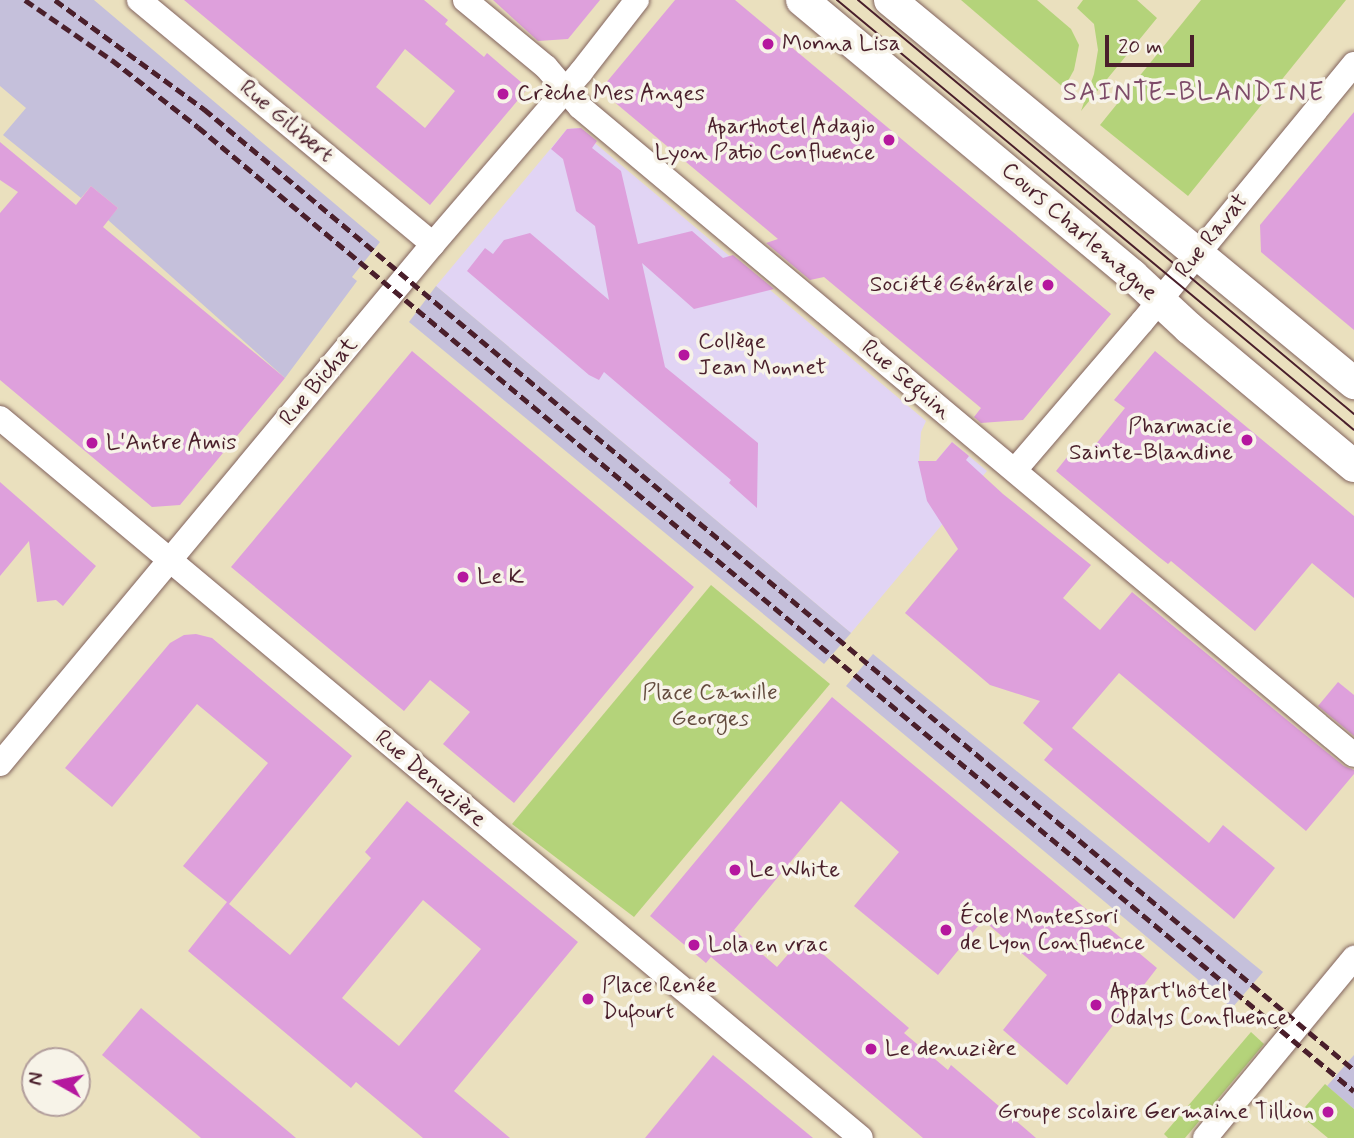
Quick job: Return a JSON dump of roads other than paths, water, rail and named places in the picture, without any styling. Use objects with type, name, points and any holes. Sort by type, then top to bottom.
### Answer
[{"type":"street","name":"Rue Gilibert","points":[[139,0],[433,244]]},
{"type":"street","name":"Rue Seguin","points":[[465,0],[545,67],[565,91],[600,124],[1354,755]]},
{"type":"street","name":"Rue Bichat","points":[[0,764],[433,244],[565,91],[638,0]]},
{"type":"street","name":"Cours Charlemagne","points":[[802,0],[1354,466]]},
{"type":"street","points":[[890,0],[1354,383]]},
{"type":"street","name":"Rue Ravat","points":[[1015,470],[1159,301],[1354,64]]},
{"type":"street","name":"Rue Denuzière","points":[[0,418],[861,1138]]},
{"type":"street","points":[[1205,1138],[1354,958]]},
{"type":"tram line","points":[[837,0],[1354,430]]},
{"type":"tram line","points":[[858,0],[1354,414]]},
{"type":"railway","points":[[25,0],[112,60],[198,127],[1354,1091]]},
{"type":"railway","points":[[55,0],[204,109],[1354,1070]]},
{"type":"place","name":"Monna Lisa","points":[[768,44]]},
{"type":"place","name":"Crèche Mes Anges","points":[[503,94]]},
{"type":"place","name":"Aparthotel Adagio Lyon Patio Confluence","points":[[889,140]]},
{"type":"place","name":"Société Générale","points":[[1048,285]]},
{"type":"place","name":"Collège Jean Monnet","points":[[684,355]]},
{"type":"place","name":"Pharmacie Sainte-Blandine","points":[[1247,440]]},
{"type":"place","name":"L'Antre Amis","points":[[92,443]]},
{"type":"place","name":"Le K","points":[[463,577]]},
{"type":"place","name":"Le White","points":[[735,870]]},
{"type":"place","name":"École Montessori de Lyon Confluence","points":[[946,930]]},
{"type":"place","name":"Lola en vrac","points":[[694,945]]},
{"type":"place","name":"Place Renée Dufourt","points":[[588,999]]},
{"type":"place","name":"Appart'hôtel Odalys Confluence","points":[[1096,1005]]},
{"type":"place","name":"Le denuzière","points":[[871,1049]]},
{"type":"place","name":"Groupe scolaire Germaine Tillion","points":[[1328,1112]]},
{"type":"district","name":"SAINTE-BLANDINE","points":[[1194,94]]},
{"type":"park label","name":"Place Camille Georges","points":[[710,706]]}]
